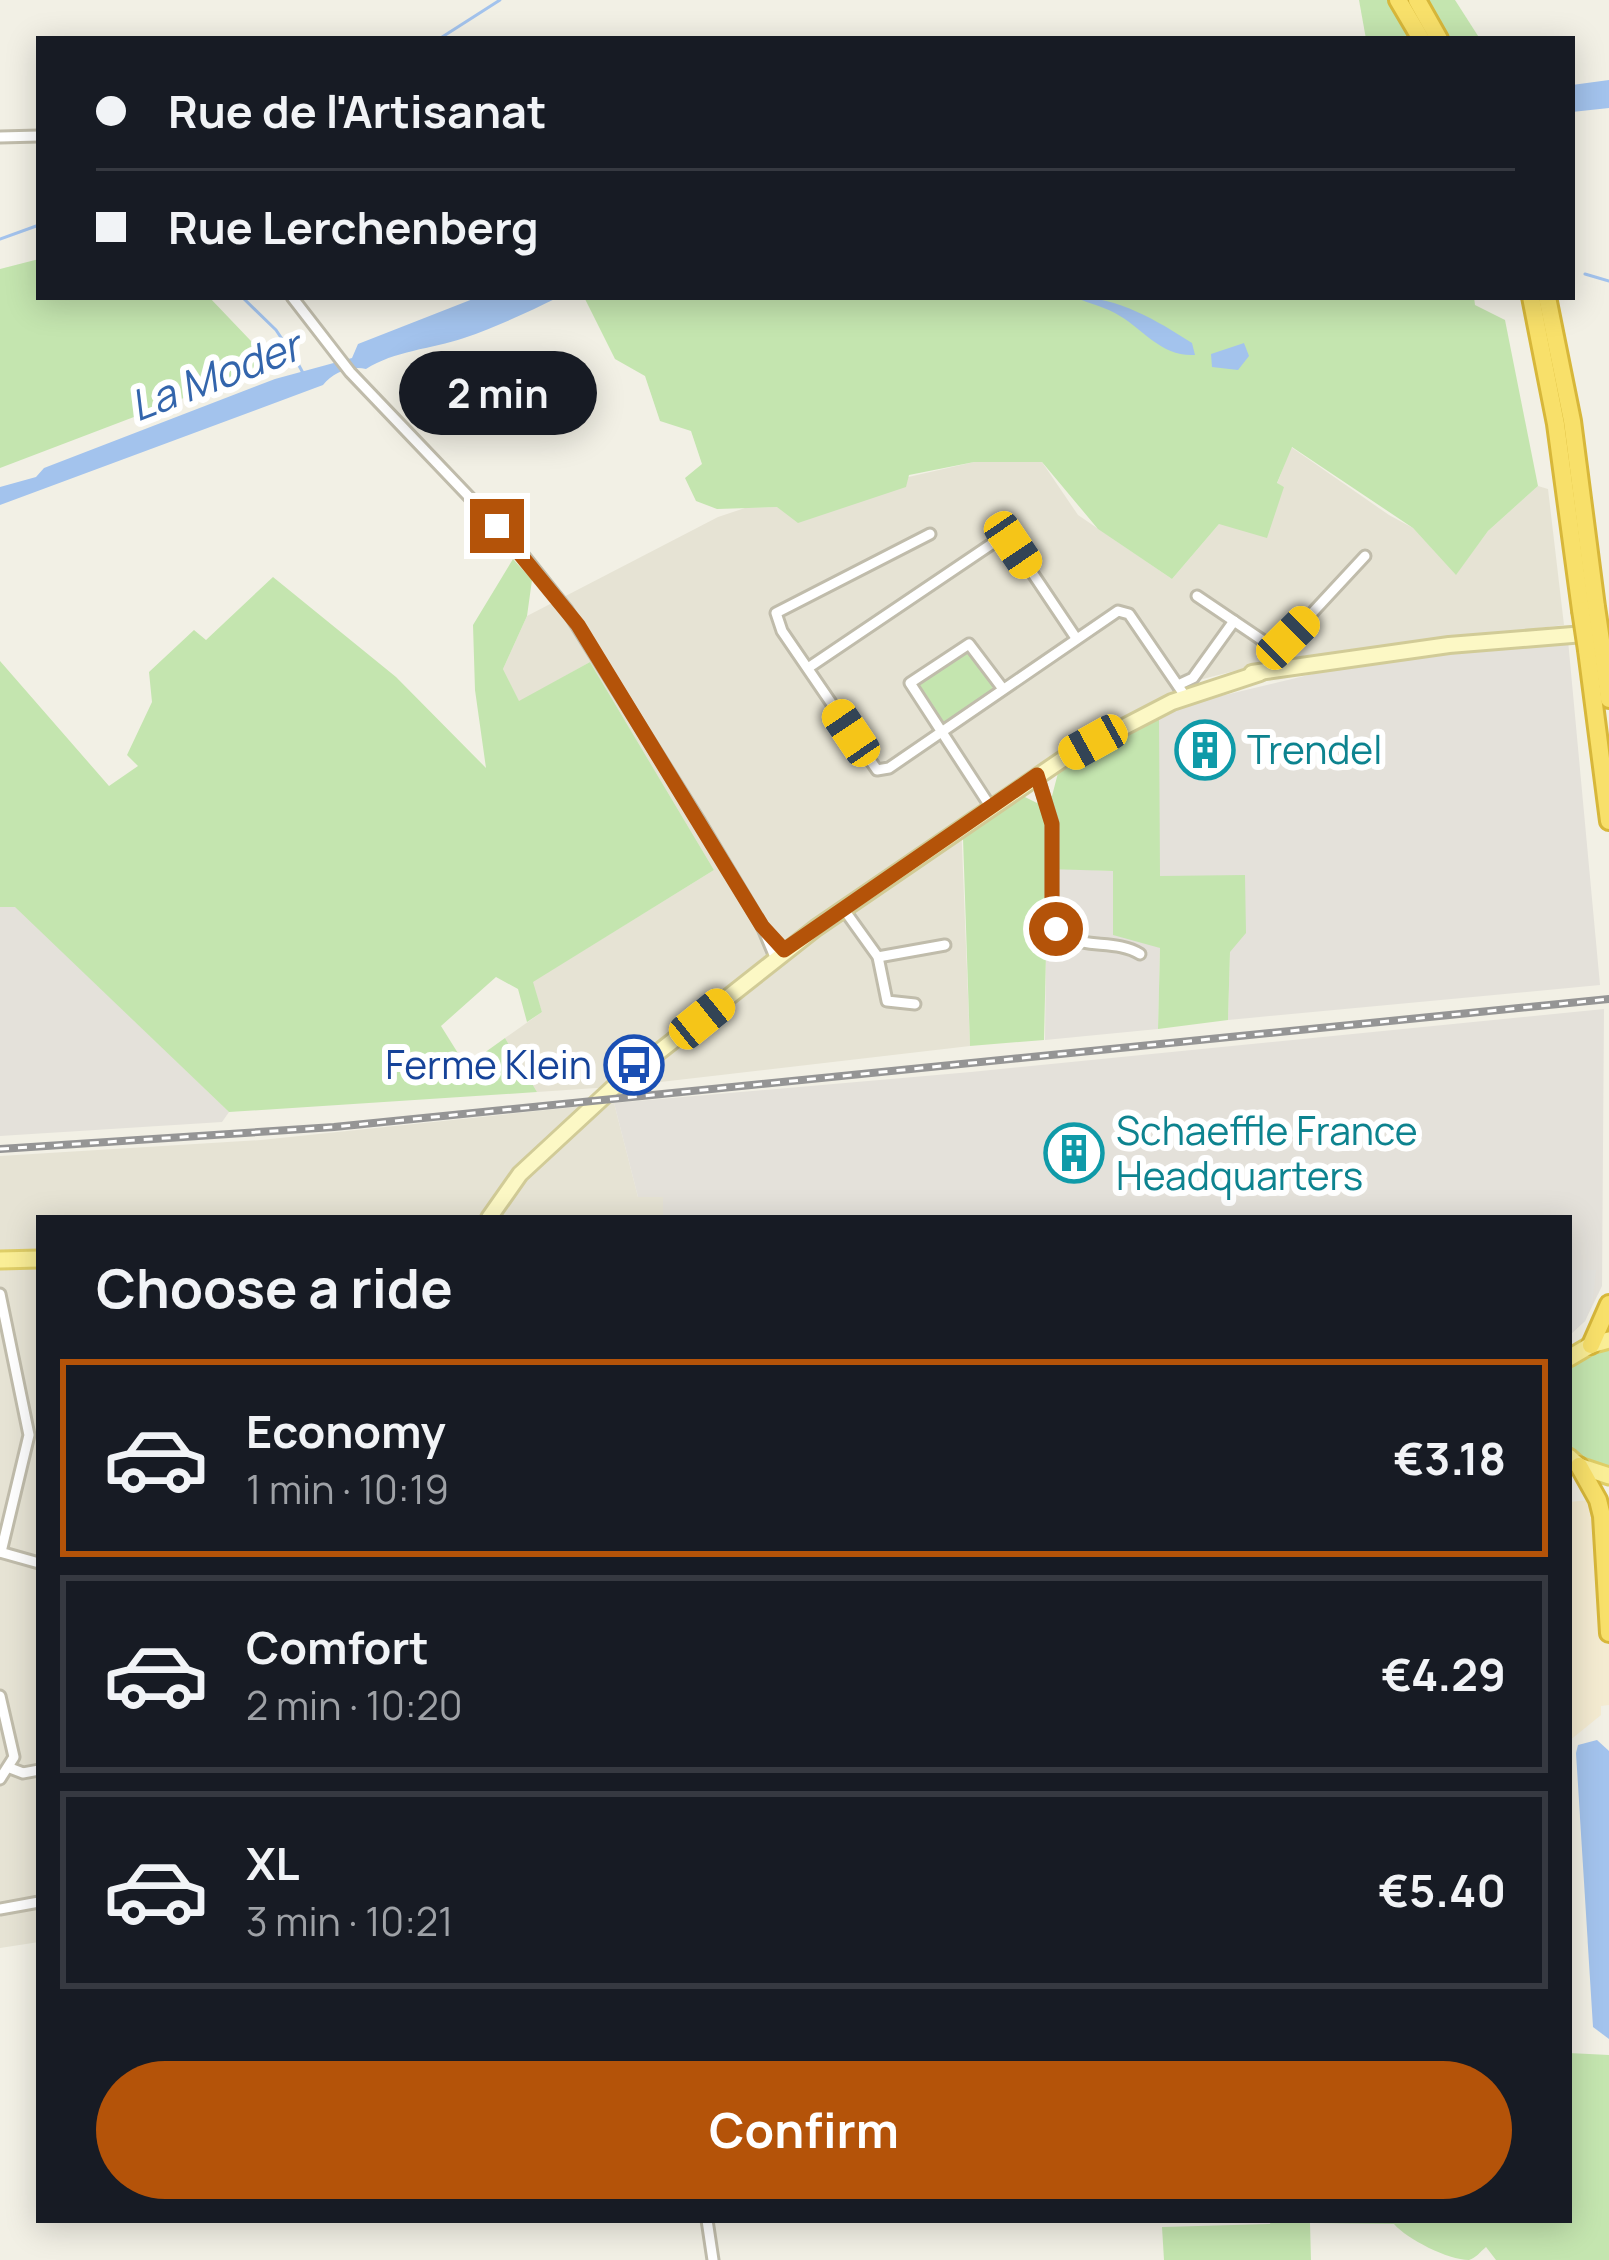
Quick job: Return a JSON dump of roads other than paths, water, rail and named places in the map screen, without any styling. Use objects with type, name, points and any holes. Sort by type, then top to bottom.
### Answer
[{"type":"highway","points":[[1398,0],[1419,36]]},
{"type":"highway","points":[[1417,0],[1437,36]]},
{"type":"highway","points":[[1532,300],[1609,699]]},
{"type":"highway","points":[[1547,300],[1572,422],[1589,609]]},
{"type":"highway","points":[[1599,643],[1609,821]]},
{"type":"highway","points":[[1600,1342],[1609,1304]]},
{"type":"highway","points":[[1574,1461],[1592,1485],[1602,1516],[1609,1634]]},
{"type":"main road","points":[[0,1260],[36,1259]]},
{"type":"main road","points":[[1572,1356],[1600,1342]]},
{"type":"main road","points":[[1574,1461],[1609,1476]]},
{"type":"street","points":[[0,137],[36,136]]},
{"type":"street","points":[[294,300],[339,360],[516,546],[567,610],[780,954]]},
{"type":"street","points":[[930,534],[776,613],[782,632],[877,770],[885,771],[1114,613],[1126,612],[1182,691]]},
{"type":"street","points":[[808,668],[1002,537],[1011,541],[1076,638]]},
{"type":"street","points":[[1266,672],[1274,653],[1365,556]]},
{"type":"street","points":[[1198,596],[1274,653]]},
{"type":"street","points":[[492,1215],[520,1174],[613,1088],[780,954],[1037,775],[1182,691],[1234,621]]},
{"type":"street","points":[[1182,691],[1202,691],[1266,672],[1449,644],[1599,643]]},
{"type":"street","points":[[990,806],[910,683],[969,644],[1003,689]]},
{"type":"street","points":[[1037,775],[1052,824],[1056,929],[1069,940],[1115,943],[1140,954]]},
{"type":"street","points":[[845,911],[878,957],[887,1001],[916,1004]]},
{"type":"street","points":[[878,957],[945,945]]},
{"type":"street","points":[[0,1294],[5,1340],[34,1435],[0,1552],[36,1562]]},
{"type":"street","points":[[0,1696],[14,1757],[0,1780]]},
{"type":"street","points":[[10,1768],[22,1773],[36,1771]]},
{"type":"street","points":[[0,1909],[36,1903]]},
{"type":"street","points":[[707,2223],[712,2260]]},
{"type":"water","points":[[1609,80],[1609,108],[1575,112],[1575,85]]},
{"type":"water","points":[[470,300],[552,300],[464,338],[401,354],[366,369],[342,371],[323,385],[0,505],[0,487],[36,477],[44,468],[275,379],[352,358],[358,344]]},
{"type":"water","points":[[1082,300],[1106,301],[1136,311],[1192,343],[1195,355],[1163,347],[1115,313]]},
{"type":"water","points":[[1244,343],[1249,356],[1238,370],[1212,367],[1211,354]]},
{"type":"water","points":[[1597,1740],[1609,1751],[1609,2039],[1593,2027],[1576,1753],[1578,1745]]},
{"type":"waterway","points":[[444,36],[500,0]]},
{"type":"waterway","points":[[0,239],[36,226]]},
{"type":"waterway","points":[[1585,274],[1609,281]]},
{"type":"waterway","name":"La Moder","points":[[245,300],[290,351]]},
{"type":"waterway","name":"La Moder","points":[[296,360],[303,373]]},
{"type":"railway","points":[[0,1149],[334,1127],[1609,999]]},
{"type":"place","name":"Trendel","points":[[1205,750]]},
{"type":"place","name":"Ferme Klein","points":[[634,1065]]},
{"type":"place","name":"Schaeffle France Headquarters","points":[[1074,1153]]}]
